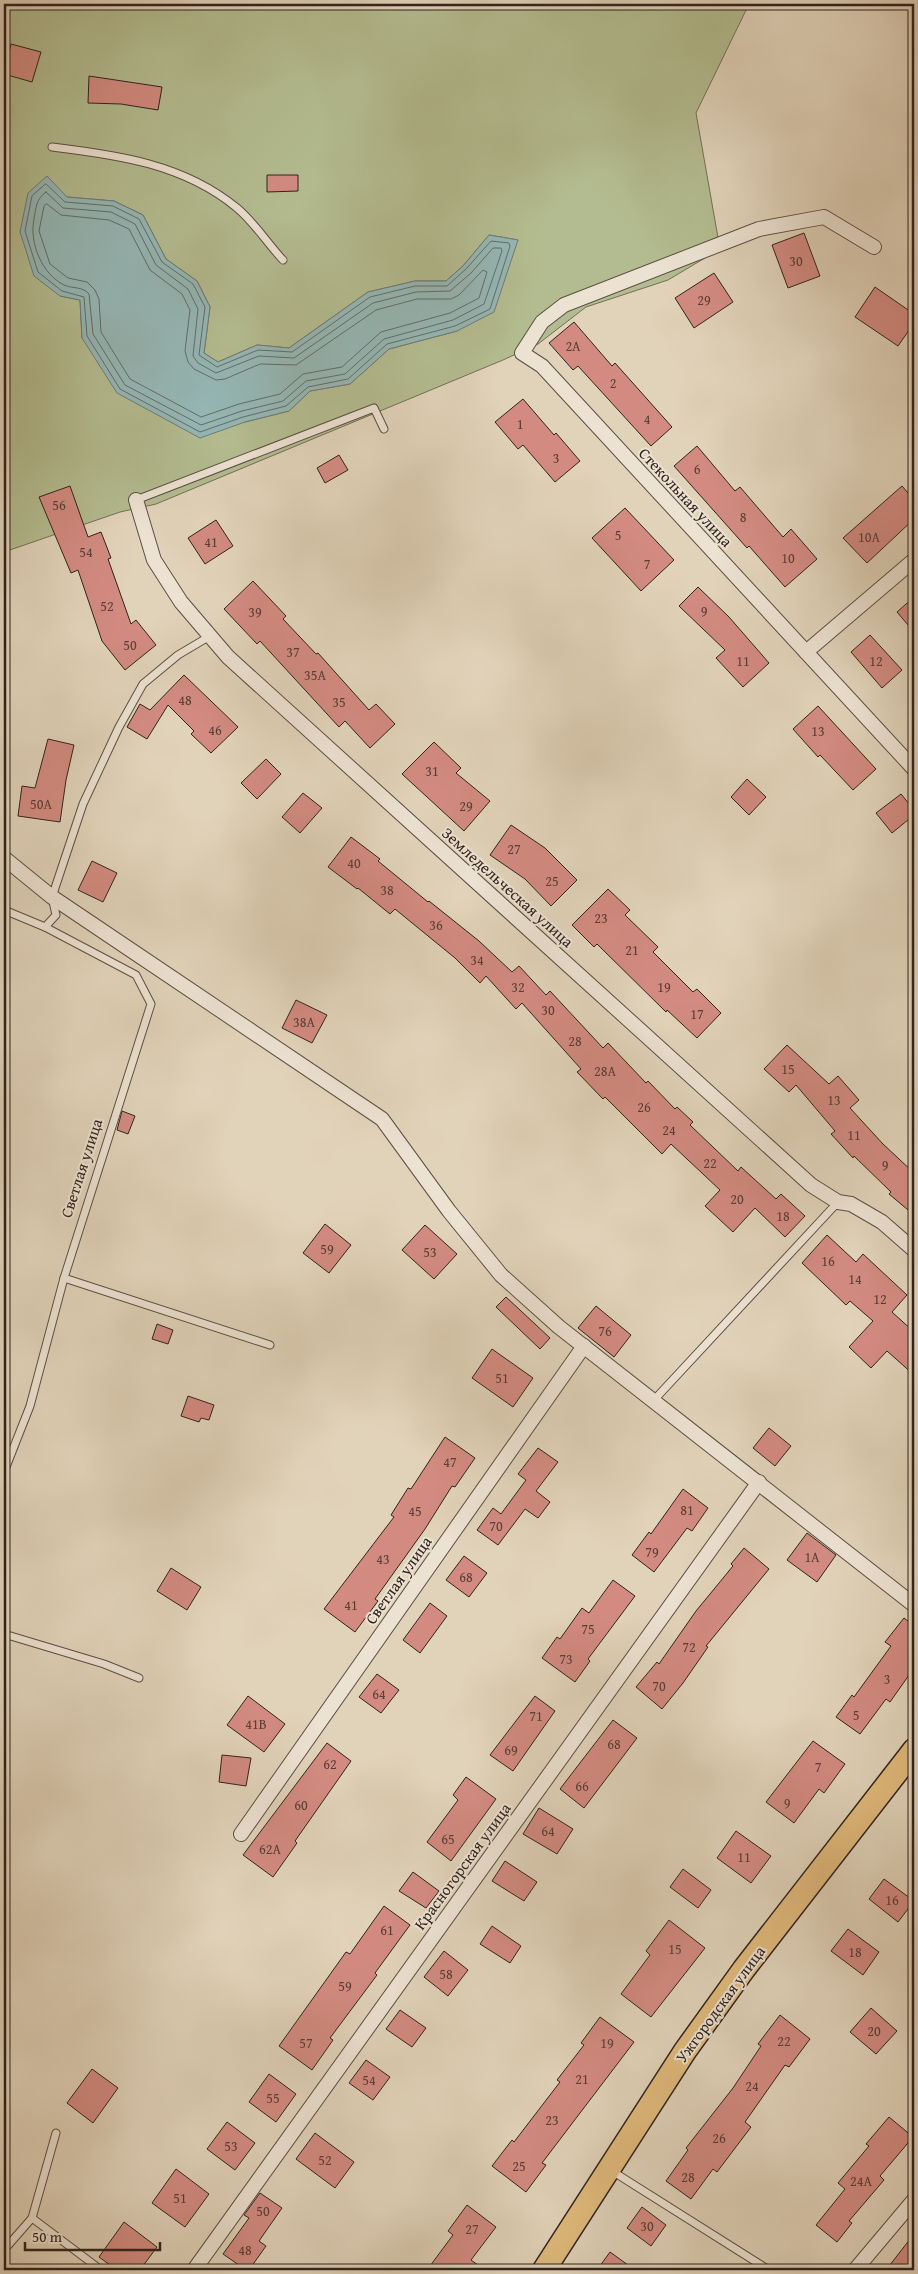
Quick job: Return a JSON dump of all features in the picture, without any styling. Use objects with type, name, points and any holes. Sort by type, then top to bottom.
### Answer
[{"type":"main road","name":"Ужгородская улица","points":[[544,2270],[685,2051],[744,1969],[914,1750]]},
{"type":"street","name":"Стекольная улица","points":[[874,247],[824,217],[759,229],[564,305],[542,322],[522,353],[542,366],[914,769]]},
{"type":"street","name":"Земледельческая улица","points":[[136,500],[154,560],[181,602],[228,657],[811,1185],[838,1202],[851,1204],[859,1208],[912,1243]]},
{"type":"street","points":[[806,652],[914,560]]},
{"type":"street","points":[[4,858],[52,897],[382,1120],[449,1211],[501,1275],[558,1327],[914,1604]]},
{"type":"street","name":"Светлая улица","points":[[242,1834],[584,1346]]},
{"type":"street","name":"Красногорская улица","points":[[194,2270],[758,1482]]},
{"type":"street","points":[[855,2270],[914,2200]]},
{"type":"lane","points":[[52,147],[148,162],[194,179],[238,209],[283,260]]},
{"type":"lane","points":[[136,500],[374,408],[384,429]]},
{"type":"lane","points":[[45,928],[56,915],[52,897],[84,804],[119,727],[143,684],[178,655],[210,636]]},
{"type":"lane","name":"Светлая улица","points":[[4,910],[45,928],[136,975],[151,1004],[64,1278],[30,1406],[4,1472]]},
{"type":"lane","points":[[654,1400],[838,1202]]},
{"type":"lane","points":[[64,1278],[270,1345]]},
{"type":"lane","points":[[4,1634],[104,1664],[139,1678]]},
{"type":"lane","points":[[4,2250],[32,2218],[56,2133]]},
{"type":"lane","points":[[608,2168],[769,2270]]},
{"type":"lane","points":[[32,2218],[101,2270]]},
{"type":"green space","points":[[4,4],[749,4],[696,113],[720,249],[668,280],[586,307],[538,344],[503,360],[156,504],[120,512],[4,552]],"holes":[[[67,197],[114,201],[143,215],[166,259],[197,281],[210,307],[204,353],[218,362],[257,345],[289,348],[368,292],[415,281],[446,281],[463,266],[489,235],[518,240],[457,331],[389,349],[350,384],[310,391],[289,411],[245,422],[82,338],[80,300],[60,296]]]},
{"type":"water","points":[[47,176],[67,197],[114,201],[143,215],[166,259],[197,281],[210,307],[204,353],[218,362],[257,345],[289,348],[368,292],[415,281],[446,281],[463,266],[489,235],[518,240],[494,312],[457,331],[389,349],[350,384],[310,391],[289,411],[245,422],[200,438],[117,393],[82,338],[80,300],[60,296],[34,276],[20,232],[28,193]]},
{"type":"building","points":[[11,44],[41,52],[32,82],[4,74]]},
{"type":"building","points":[[89,76],[162,87],[158,110],[121,104],[88,103]]},
{"type":"building","points":[[267,175],[298,175],[298,191],[267,192]]},
{"type":"building","points":[[804,233],[820,276],[788,288],[772,245]]},
{"type":"building","points":[[714,273],[733,302],[694,328],[675,298]]},
{"type":"building","points":[[875,287],[914,314],[914,323],[898,346],[855,317]]},
{"type":"building","points":[[574,322],[612,366],[615,363],[672,427],[651,446],[578,366],[573,370],[549,343]]},
{"type":"building","points":[[523,399],[554,435],[556,433],[580,461],[555,482],[523,445],[518,449],[495,422]]},
{"type":"building","points":[[697,446],[735,491],[740,487],[783,537],[791,529],[817,559],[785,587],[749,546],[747,548],[674,466]]},
{"type":"building","points":[[339,455],[348,470],[325,483],[317,468]]},
{"type":"building","points":[[70,486],[88,537],[101,532],[111,558],[108,559],[131,624],[136,620],[156,645],[125,670],[102,641],[78,570],[71,573],[39,497]]},
{"type":"building","points":[[902,486],[914,500],[914,519],[867,563],[843,538]]},
{"type":"building","points":[[625,508],[674,560],[641,591],[592,538]]},
{"type":"building","points":[[216,520],[233,546],[205,564],[188,538]]},
{"type":"building","points":[[253,581],[286,616],[283,619],[316,654],[318,653],[369,710],[376,704],[395,724],[370,748],[345,721],[339,727],[260,641],[257,644],[224,609]]},
{"type":"building","points":[[698,587],[729,617],[769,663],[743,687],[716,658],[725,650],[679,606]]},
{"type":"building","points":[[914,597],[914,632],[897,612]]},
{"type":"building","points":[[870,635],[902,670],[882,688],[851,652]]},
{"type":"building","points":[[184,675],[238,727],[211,753],[191,734],[194,731],[168,705],[147,739],[127,727],[140,704],[150,710]]},
{"type":"building","points":[[818,706],[876,769],[853,790],[820,755],[818,757],[793,729]]},
{"type":"building","points":[[48,739],[74,745],[66,780],[60,822],[18,816],[22,786],[35,788]]},
{"type":"building","points":[[434,742],[461,768],[456,773],[490,801],[464,831],[402,774]]},
{"type":"building","points":[[266,759],[281,774],[257,799],[241,783]]},
{"type":"building","points":[[747,779],[766,797],[749,815],[731,797]]},
{"type":"building","points":[[303,793],[322,808],[300,833],[282,817]]},
{"type":"building","points":[[901,794],[914,810],[914,815],[892,833],[876,813]]},
{"type":"building","points":[[511,825],[545,848],[577,880],[551,906],[525,879],[490,855]]},
{"type":"building","points":[[351,837],[380,859],[378,861],[428,902],[479,941],[512,972],[519,966],[546,995],[550,991],[603,1048],[608,1043],[646,1083],[648,1081],[675,1109],[677,1107],[693,1122],[690,1125],[738,1171],[741,1167],[776,1199],[781,1194],[805,1216],[785,1237],[755,1208],[733,1232],[705,1206],[720,1190],[671,1144],[662,1154],[605,1097],[603,1099],[577,1072],[581,1069],[522,1003],[516,1009],[486,976],[480,983],[455,958],[395,909],[390,914],[328,867]]},
{"type":"building","points":[[92,861],[117,873],[103,902],[78,890]]},
{"type":"building","points":[[608,889],[630,910],[625,915],[658,947],[653,952],[693,992],[697,989],[721,1013],[697,1038],[667,1010],[666,1012],[597,944],[594,947],[572,925]]},
{"type":"building","points":[[296,1000],[327,1015],[312,1043],[282,1028]]},
{"type":"building","points":[[787,1045],[829,1084],[838,1076],[859,1100],[850,1108],[883,1144],[914,1173],[914,1215],[889,1194],[891,1192],[854,1156],[853,1158],[831,1134],[835,1131],[796,1085],[789,1092],[764,1069]]},
{"type":"building","points":[[122,1111],[135,1116],[128,1134],[117,1130]]},
{"type":"building","points":[[325,1224],[351,1245],[329,1273],[303,1253]]},
{"type":"building","points":[[425,1225],[457,1254],[434,1279],[402,1250]]},
{"type":"building","points":[[827,1235],[856,1262],[863,1254],[907,1295],[892,1312],[914,1332],[914,1375],[887,1351],[871,1368],[849,1347],[873,1321],[850,1301],[846,1305],[802,1263]]},
{"type":"building","points":[[506,1297],[550,1338],[540,1349],[496,1307]]},
{"type":"building","points":[[596,1306],[631,1335],[614,1357],[578,1328]]},
{"type":"building","points":[[157,1324],[173,1330],[168,1344],[152,1339]]},
{"type":"building","points":[[492,1349],[533,1378],[513,1407],[472,1378]]},
{"type":"building","points":[[188,1396],[214,1405],[209,1420],[201,1418],[199,1422],[181,1416]]},
{"type":"building","points":[[769,1428],[791,1446],[775,1466],[753,1448]]},
{"type":"building","points":[[445,1437],[475,1458],[455,1487],[452,1486],[425,1529],[375,1599],[378,1601],[355,1632],[324,1609],[394,1517],[391,1515],[408,1488],[411,1489]]},
{"type":"building","points":[[538,1448],[558,1462],[536,1491],[550,1502],[538,1518],[525,1509],[498,1545],[477,1530],[493,1508],[501,1514],[526,1480],[518,1474]]},
{"type":"building","points":[[683,1489],[708,1508],[692,1531],[687,1528],[654,1572],[632,1555],[649,1532],[651,1534]]},
{"type":"building","points":[[807,1533],[836,1555],[817,1582],[787,1560]]},
{"type":"building","points":[[744,1548],[769,1569],[706,1646],[708,1647],[683,1683],[662,1709],[636,1687],[657,1662],[659,1664],[696,1611],[733,1566],[731,1564]]},
{"type":"building","points":[[464,1556],[487,1573],[469,1597],[446,1580]]},
{"type":"building","points":[[171,1568],[201,1587],[187,1610],[157,1591]]},
{"type":"building","points":[[613,1580],[635,1596],[588,1659],[590,1661],[575,1682],[542,1658],[557,1637],[560,1639],[582,1608],[589,1613]]},
{"type":"building","points":[[430,1603],[447,1616],[420,1653],[403,1640]]},
{"type":"building","points":[[904,1618],[914,1626],[914,1668],[890,1702],[886,1699],[860,1734],[836,1717],[852,1695],[854,1697],[891,1646],[885,1642]]},
{"type":"building","points":[[377,1674],[399,1690],[381,1713],[359,1697]]},
{"type":"building","points":[[248,1696],[285,1724],[264,1752],[227,1725]]},
{"type":"building","points":[[535,1696],[555,1711],[513,1771],[490,1755]]},
{"type":"building","points":[[613,1720],[637,1738],[584,1808],[560,1789]]},
{"type":"building","points":[[813,1741],[845,1764],[824,1793],[819,1789],[794,1823],[766,1802]]},
{"type":"building","points":[[327,1743],[351,1761],[295,1841],[297,1843],[273,1877],[243,1855]]},
{"type":"building","points":[[222,1755],[251,1758],[246,1786],[219,1782]]},
{"type":"building","points":[[466,1777],[496,1799],[451,1861],[427,1842],[458,1800],[453,1795]]},
{"type":"building","points":[[539,1808],[573,1829],[557,1854],[523,1834]]},
{"type":"building","points":[[736,1831],[771,1856],[751,1883],[717,1858]]},
{"type":"building","points":[[505,1861],[537,1882],[524,1901],[492,1881]]},
{"type":"building","points":[[683,1869],[711,1890],[698,1908],[670,1887]]},
{"type":"building","points":[[413,1872],[439,1891],[426,1908],[399,1891]]},
{"type":"building","points":[[884,1879],[914,1901],[898,1922],[869,1899]]},
{"type":"building","points":[[384,1906],[410,1925],[375,1973],[377,1975],[330,2038],[333,2040],[312,2070],[279,2046],[346,1952],[350,1954]]},
{"type":"building","points":[[669,1920],[705,1948],[651,2017],[621,1994],[650,1955],[646,1951]]},
{"type":"building","points":[[492,1926],[521,1946],[510,1963],[480,1944]]},
{"type":"building","points":[[848,1929],[879,1952],[863,1975],[831,1951]]},
{"type":"building","points":[[444,1951],[468,1970],[448,1996],[424,1977]]},
{"type":"building","points":[[871,2008],[897,2031],[876,2054],[850,2032]]},
{"type":"building","points":[[400,2010],[426,2028],[412,2047],[386,2029]]},
{"type":"building","points":[[780,2015],[810,2039],[789,2067],[785,2065],[745,2122],[751,2127],[717,2172],[713,2169],[691,2199],[666,2181],[688,2150],[686,2148],[733,2088],[761,2046],[758,2044]]},
{"type":"building","points":[[600,2017],[634,2042],[542,2163],[546,2165],[526,2192],[492,2166],[512,2140],[514,2142],[560,2082],[557,2080],[584,2045],[581,2043]]},
{"type":"building","points":[[366,2060],[390,2077],[373,2100],[349,2083]]},
{"type":"building","points":[[92,2069],[118,2088],[93,2123],[67,2103]]},
{"type":"building","points":[[269,2074],[296,2094],[276,2122],[249,2102]]},
{"type":"building","points":[[889,2117],[913,2137],[880,2176],[884,2180],[849,2221],[852,2223],[837,2242],[816,2225],[845,2189],[838,2183],[869,2146],[866,2144]]},
{"type":"building","points":[[227,2122],[255,2143],[235,2170],[207,2149]]},
{"type":"building","points":[[315,2133],[354,2162],[335,2188],[296,2159]]},
{"type":"building","points":[[176,2169],[209,2194],[185,2227],[152,2203]]},
{"type":"building","points":[[260,2193],[282,2208],[259,2241],[266,2246],[249,2270],[246,2270],[223,2254],[249,2218],[244,2215]]},
{"type":"building","points":[[467,2205],[496,2227],[471,2260],[485,2270],[427,2270],[453,2235],[448,2231]]},
{"type":"building","points":[[642,2207],[666,2225],[651,2246],[627,2228]]},
{"type":"building","points":[[124,2222],[157,2247],[140,2270],[117,2270],[99,2257]]},
{"type":"building","points":[[914,2234],[914,2270],[886,2270]]},
{"type":"building","points":[[610,2252],[635,2270],[597,2270]]}]
